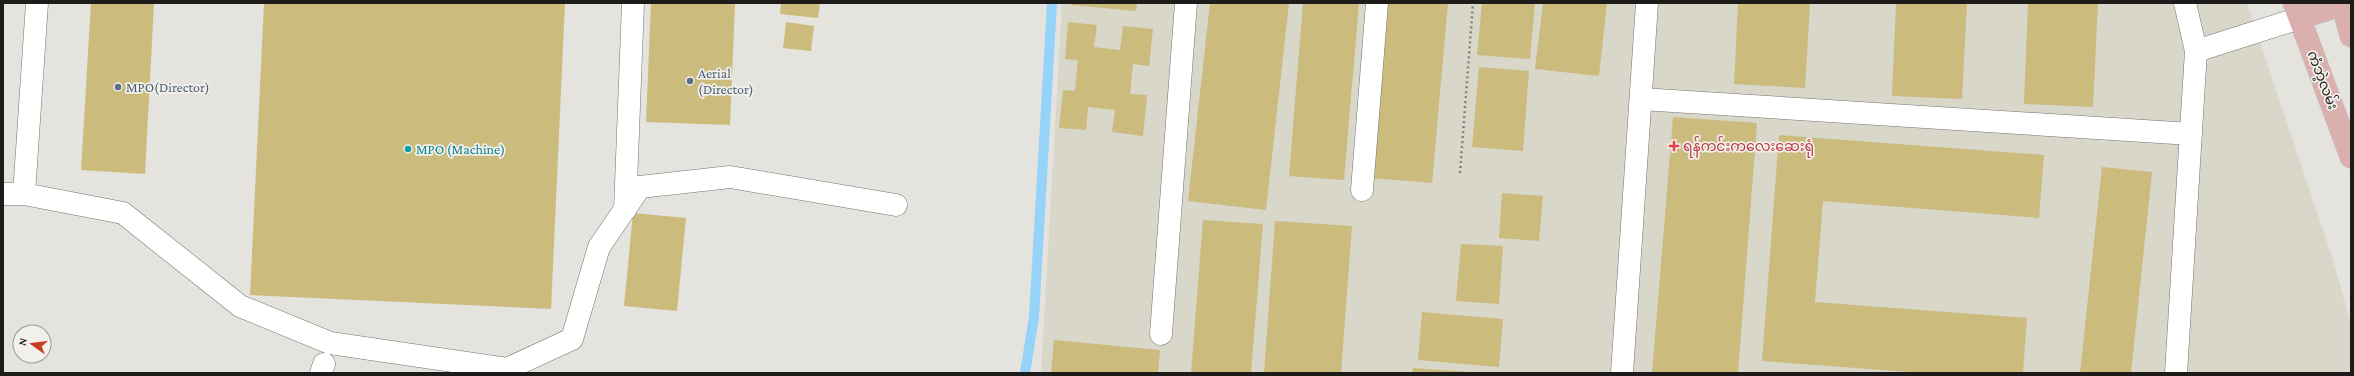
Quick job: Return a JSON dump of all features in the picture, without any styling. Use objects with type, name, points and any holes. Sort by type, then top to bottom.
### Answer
[{"type":"main road","points":[[2297,11],[2342,4],[2351,36]]},
{"type":"main road","name":"ကံဘဲ့လမ်း","points":[[2297,11],[2351,157]]},
{"type":"street","points":[[37,3],[13,194],[123,213],[240,306],[330,343],[507,369],[572,339],[599,247],[640,187],[730,177],[896,205]]},
{"type":"street","points":[[625,210],[633,3]]},
{"type":"street","points":[[1161,334],[1186,3]]},
{"type":"street","points":[[1362,190],[1377,3]]},
{"type":"street","points":[[1622,373],[1647,3]]},
{"type":"street","points":[[2176,373],[2196,51],[2185,3]]},
{"type":"street","points":[[2196,51],[2297,11]]},
{"type":"street","points":[[1641,99],[2190,134]]},
{"type":"path","points":[[1460,173],[1473,3]]},
{"type":"shaded area","name":"ရန်ကင်းကလေးဆေးရုံ","points":[[1062,3],[2247,3],[2333,260],[2351,324],[2351,373],[1041,373]]},
{"type":"building","name":"MPO(Director)","points":[[91,3],[154,3],[145,174],[81,170]]},
{"type":"building","name":"MPO (Machine)","points":[[264,3],[565,3],[551,309],[250,295]]},
{"type":"building","name":"Aerial (Director)","points":[[651,3],[735,3],[730,125],[646,122]]},
{"type":"building","points":[[781,3],[820,3],[818,18],[780,14]]},
{"type":"building","points":[[1071,3],[1137,3],[1136,11],[1071,5]]},
{"type":"building","points":[[1210,3],[1289,3],[1266,210],[1188,201]]},
{"type":"building","points":[[1303,3],[1359,3],[1344,180],[1289,176]]},
{"type":"building","points":[[1386,3],[1448,3],[1432,183],[1370,178]]},
{"type":"building","points":[[1482,3],[1535,3],[1530,59],[1477,55]]},
{"type":"building","points":[[1543,3],[1607,3],[1599,76],[1535,69]]},
{"type":"building","points":[[1738,3],[1810,3],[1805,88],[1734,84]]},
{"type":"building","points":[[1896,3],[1967,3],[1962,99],[1892,96]]},
{"type":"building","points":[[2028,3],[2098,3],[2093,107],[2024,104]]},
{"type":"building","points":[[786,22],[814,26],[811,51],[783,48]]},
{"type":"building","points":[[1068,22],[1097,25],[1094,47],[1120,50],[1123,26],[1153,29],[1149,66],[1133,64],[1130,94],[1147,95],[1143,136],[1112,132],[1115,110],[1088,107],[1086,130],[1059,128],[1063,90],[1075,91],[1078,60],[1065,59]]},
{"type":"building","points":[[1479,67],[1529,71],[1523,151],[1472,147]]},
{"type":"building","points":[[1673,117],[1757,123],[1738,373],[1652,373]]},
{"type":"building","points":[[1779,135],[2044,155],[2039,218],[1823,201],[1815,302],[2027,318],[2023,373],[1923,373],[1762,361]]},
{"type":"building","points":[[2102,167],[2152,172],[2131,373],[2080,373]]},
{"type":"building","points":[[1502,193],[1543,196],[1539,241],[1499,238]]},
{"type":"building","points":[[633,213],[686,218],[677,311],[624,306]]},
{"type":"building","points":[[1203,220],[1263,224],[1251,373],[1191,373]]},
{"type":"building","points":[[1275,221],[1352,226],[1341,373],[1264,373]]},
{"type":"building","points":[[1461,244],[1503,246],[1499,304],[1456,301]]},
{"type":"building","points":[[1422,312],[1503,319],[1499,367],[1418,360]]},
{"type":"building","points":[[1054,340],[1160,350],[1158,373],[1051,373]]},
{"type":"building","points":[[1413,368],[1470,372],[1470,373],[1412,373]]},
{"type":"waterway","points":[[1025,373],[1034,317],[1052,3]]},
{"type":"place","name":"Aerial (Director)","points":[[690,81]]},
{"type":"place","name":"MPO(Director)","points":[[118,87]]},
{"type":"place","name":"ရန်ကင်းကလေးဆေးရုံ","points":[[1674,146]]},
{"type":"place","name":"MPO (Machine)","points":[[408,149]]}]
